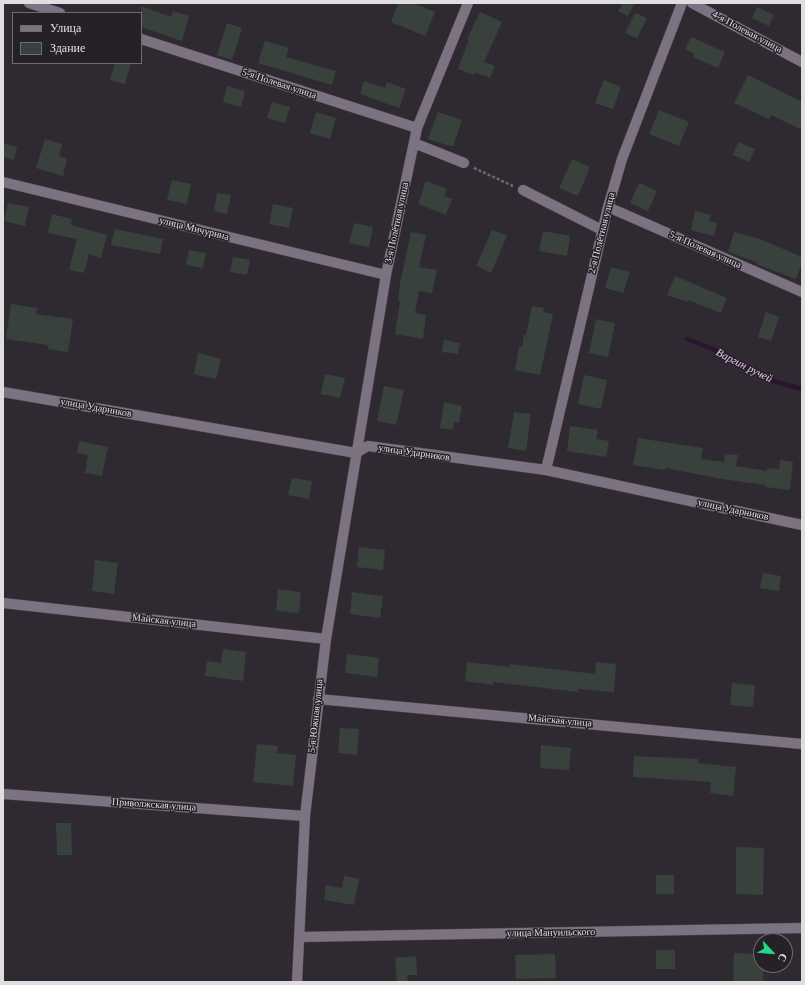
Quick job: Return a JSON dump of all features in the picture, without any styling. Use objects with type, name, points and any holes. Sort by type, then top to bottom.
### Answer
[{"type":"street","points":[[29,3],[57,12]]},
{"type":"street","name":"3-я Полётная улица","points":[[356,453],[386,275],[417,128],[468,3]]},
{"type":"street","name":"2-я Полётная улица","points":[[546,470],[608,207],[622,160],[682,3]]},
{"type":"street","name":"4-я Полевая улица","points":[[692,3],[802,62]]},
{"type":"street","name":"5-я Полевая улица","points":[[142,39],[417,128]]},
{"type":"street","points":[[414,143],[464,163]]},
{"type":"street","name":"улица Мичурина","points":[[3,182],[386,275]]},
{"type":"street","points":[[523,190],[602,230]]},
{"type":"street","name":"5-я Полевая улица","points":[[608,207],[802,292]]},
{"type":"street","name":"улица Ударников","points":[[3,392],[356,453],[368,446],[546,470],[802,525]]},
{"type":"street","name":"5-я Южная улица","points":[[297,982],[305,816],[318,699],[326,639],[356,453]]},
{"type":"street","name":"Майская улица","points":[[3,603],[326,639]]},
{"type":"street","name":"Майская улица","points":[[318,699],[802,744]]},
{"type":"street","name":"Приволжская улица","points":[[3,794],[305,816]]},
{"type":"street","name":"улица Мануильского","points":[[299,937],[802,928]]},
{"type":"path","points":[[464,163],[523,190]]},
{"type":"building","points":[[398,3],[412,3],[435,12],[425,36],[391,22]]},
{"type":"building","points":[[623,3],[635,3],[628,16],[618,11]]},
{"type":"building","points":[[141,6],[171,17],[173,11],[189,16],[182,41],[142,27]]},
{"type":"building","points":[[757,7],[774,15],[769,26],[752,18]]},
{"type":"building","points":[[480,12],[502,22],[484,62],[495,66],[490,78],[475,72],[474,75],[458,69],[469,39],[467,39]]},
{"type":"building","points":[[635,13],[647,18],[637,38],[625,33]]},
{"type":"building","points":[[227,23],[242,28],[232,60],[217,55]]},
{"type":"building","points":[[691,37],[725,52],[718,68],[693,57],[694,54],[685,49]]},
{"type":"building","points":[[265,41],[289,48],[286,57],[336,71],[332,85],[258,63]]},
{"type":"building","points":[[115,64],[131,64],[125,84],[110,80]]},
{"type":"building","points":[[748,75],[802,102],[802,130],[771,115],[769,119],[734,103]]},
{"type":"building","points":[[604,80],[621,87],[613,109],[595,103]]},
{"type":"building","points":[[364,81],[385,88],[387,82],[406,89],[399,108],[360,94]]},
{"type":"building","points":[[227,86],[245,91],[241,107],[223,102]]},
{"type":"building","points":[[272,102],[290,107],[285,123],[267,118]]},
{"type":"building","points":[[659,110],[689,122],[679,146],[649,134]]},
{"type":"building","points":[[316,112],[336,118],[330,139],[310,133]]},
{"type":"building","points":[[438,112],[462,120],[453,147],[428,139]]},
{"type":"building","points":[[45,139],[62,144],[59,156],[67,159],[63,176],[36,168]]},
{"type":"building","points":[[738,142],[755,149],[749,162],[733,155]]},
{"type":"building","points":[[3,143],[17,147],[14,160],[3,157]]},
{"type":"building","points":[[572,159],[590,167],[578,196],[559,188]]},
{"type":"building","points":[[172,180],[191,184],[187,204],[167,200]]},
{"type":"building","points":[[426,181],[447,189],[444,196],[452,199],[446,215],[418,204]]},
{"type":"building","points":[[639,183],[657,191],[648,211],[630,203]]},
{"type":"building","points":[[217,193],[231,195],[227,214],[214,211]]},
{"type":"building","points":[[8,203],[29,207],[25,226],[4,221]]},
{"type":"building","points":[[273,204],[293,208],[289,228],[269,224]]},
{"type":"building","points":[[695,211],[711,215],[709,221],[717,223],[714,236],[691,230]]},
{"type":"building","points":[[52,214],[72,219],[71,225],[107,235],[101,258],[89,254],[84,273],[69,270],[77,239],[48,233]]},
{"type":"building","points":[[354,223],[373,227],[369,247],[349,243]]},
{"type":"building","points":[[115,229],[163,239],[160,254],[111,245]]},
{"type":"building","points":[[492,230],[507,236],[491,273],[476,266]]},
{"type":"building","points":[[543,231],[570,236],[567,256],[539,251]]},
{"type":"building","points":[[411,232],[426,235],[419,267],[437,270],[432,293],[419,291],[415,313],[426,315],[423,339],[395,334],[400,301],[398,301],[400,283]]},
{"type":"building","points":[[734,232],[760,239],[802,257],[802,263],[796,279],[756,264],[757,262],[728,252]]},
{"type":"building","points":[[189,250],[206,253],[203,268],[186,265]]},
{"type":"building","points":[[233,257],[250,260],[247,275],[230,272]]},
{"type":"building","points":[[611,267],[630,272],[623,293],[605,288]]},
{"type":"building","points":[[675,276],[727,298],[721,313],[688,300],[687,302],[667,295]]},
{"type":"building","points":[[11,304],[37,308],[36,314],[73,319],[68,352],[48,349],[48,345],[6,339]]},
{"type":"building","points":[[532,306],[544,308],[543,312],[553,314],[540,375],[515,370],[519,347],[522,347],[524,334],[526,335]]},
{"type":"building","points":[[766,312],[779,317],[771,341],[758,337]]},
{"type":"building","points":[[596,319],[615,323],[608,357],[589,353]]},
{"type":"building","points":[[444,340],[460,343],[458,354],[442,352]]},
{"type":"building","points":[[198,353],[221,359],[216,379],[194,374]]},
{"type":"building","points":[[325,374],[345,378],[340,398],[321,394]]},
{"type":"building","points":[[584,375],[607,380],[601,409],[578,404]]},
{"type":"building","points":[[384,386],[404,390],[396,425],[377,421]]},
{"type":"building","points":[[444,402],[462,406],[459,423],[454,422],[453,430],[440,428]]},
{"type":"building","points":[[514,412],[531,414],[526,451],[508,448]]},
{"type":"building","points":[[570,426],[598,430],[596,439],[609,441],[606,457],[567,451]]},
{"type":"building","points":[[638,438],[703,448],[701,459],[724,462],[725,454],[738,455],[736,466],[767,471],[767,468],[779,469],[780,460],[793,462],[790,490],[765,487],[765,485],[722,479],[666,468],[666,470],[633,465]]},
{"type":"building","points":[[79,441],[108,447],[102,476],[85,473],[88,455],[77,453]]},
{"type":"building","points":[[292,478],[312,481],[309,499],[288,495]]},
{"type":"building","points":[[359,547],[385,550],[383,570],[357,567]]},
{"type":"building","points":[[95,560],[118,563],[114,594],[92,591]]},
{"type":"building","points":[[763,573],[781,576],[779,591],[760,588]]},
{"type":"building","points":[[278,589],[301,592],[299,613],[276,611]]},
{"type":"building","points":[[352,592],[383,596],[380,618],[350,614]]},
{"type":"building","points":[[223,649],[246,652],[243,681],[205,676],[207,661],[221,663]]},
{"type":"building","points":[[347,654],[379,658],[377,677],[345,673]]},
{"type":"building","points":[[467,662],[510,667],[510,664],[595,674],[596,662],[616,664],[614,692],[578,689],[578,692],[493,682],[493,685],[465,681]]},
{"type":"building","points":[[732,683],[755,685],[753,707],[730,705]]},
{"type":"building","points":[[340,728],[359,729],[357,755],[338,753]]},
{"type":"building","points":[[257,744],[278,746],[277,753],[296,755],[293,786],[253,782]]},
{"type":"building","points":[[541,745],[571,748],[569,770],[540,768]]},
{"type":"building","points":[[634,756],[698,759],[698,763],[736,767],[733,796],[710,793],[711,782],[633,777]]},
{"type":"building","points":[[56,823],[71,823],[72,855],[57,855]]},
{"type":"building","points":[[736,847],[764,848],[763,895],[736,894]]},
{"type":"building","points":[[656,875],[674,875],[674,894],[656,894]]},
{"type":"building","points":[[344,876],[359,879],[354,905],[324,900],[326,885],[342,888]]},
{"type":"building","points":[[656,950],[675,950],[675,969],[656,969]]},
{"type":"building","points":[[734,953],[753,954],[753,973],[764,973],[763,982],[733,982]]},
{"type":"building","points":[[555,954],[556,978],[516,979],[515,955]]},
{"type":"building","points":[[416,956],[417,975],[407,975],[408,982],[397,982],[395,958]]},
{"type":"waterway","name":"Варгин ручей","points":[[687,339],[715,350],[773,381],[802,389]]}]
